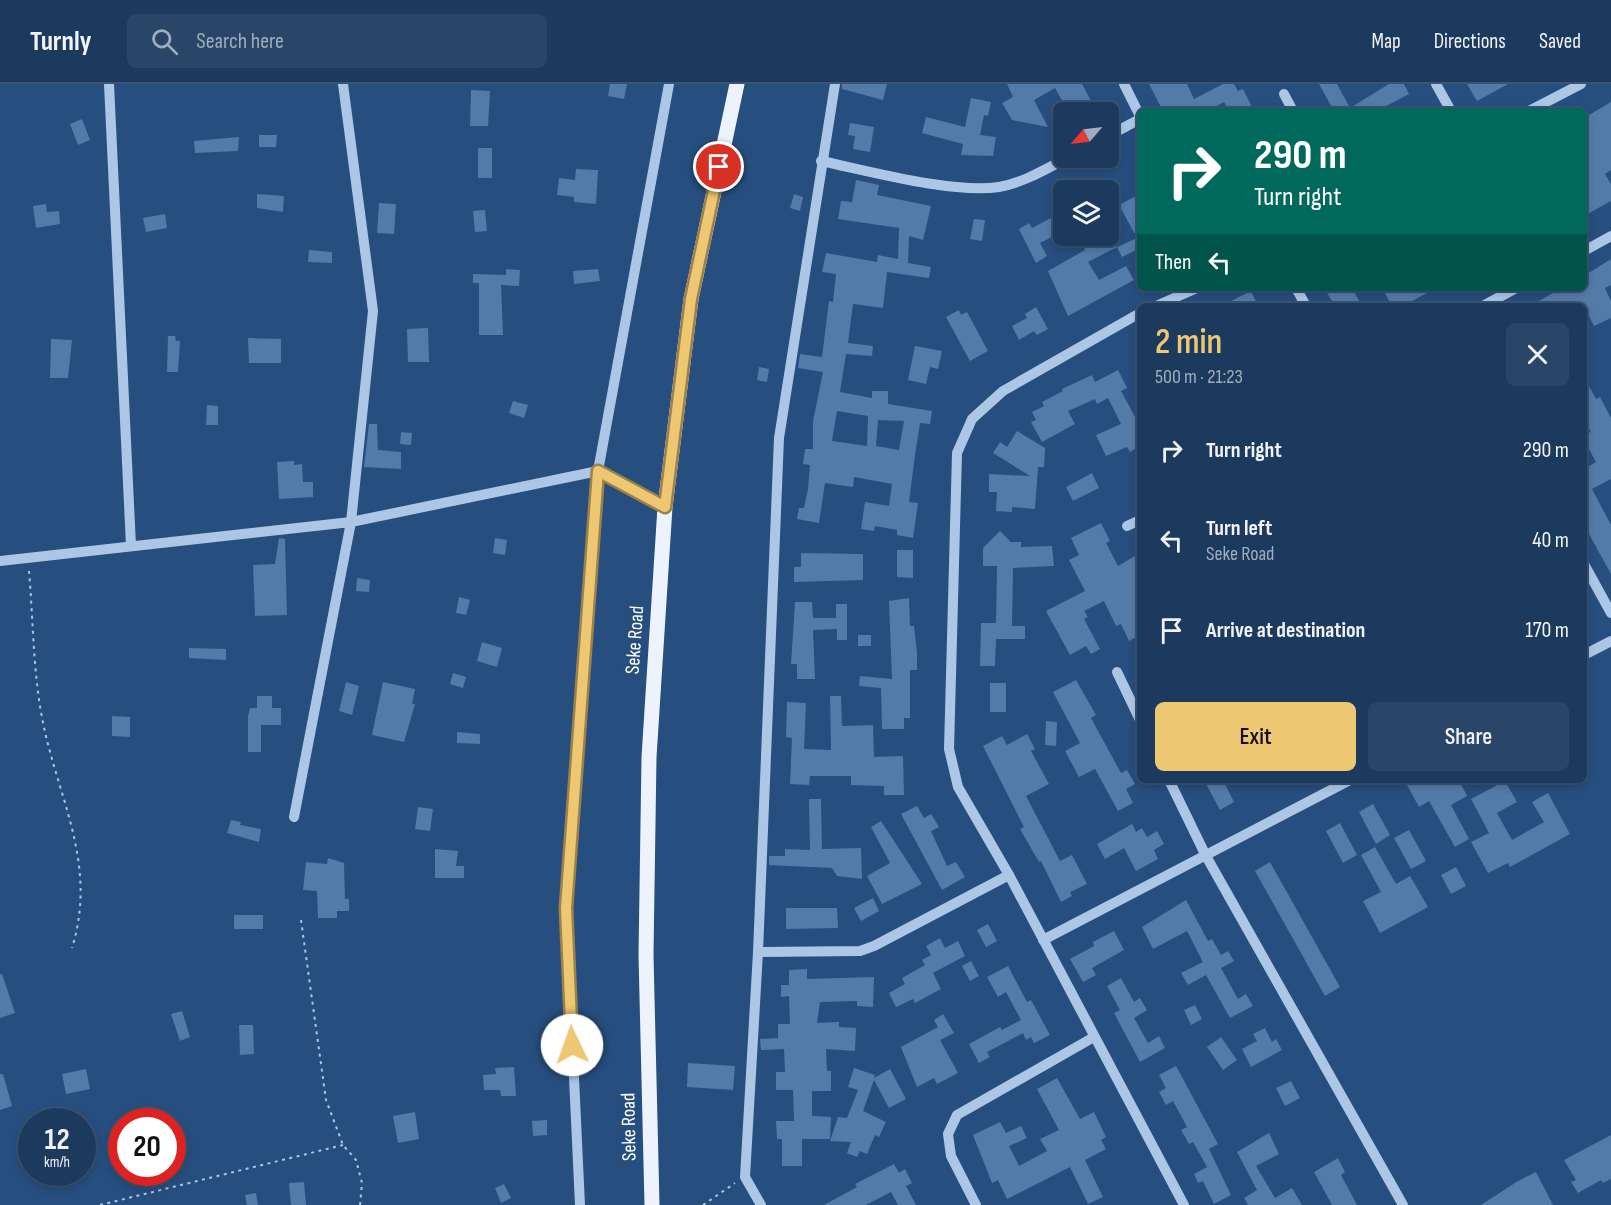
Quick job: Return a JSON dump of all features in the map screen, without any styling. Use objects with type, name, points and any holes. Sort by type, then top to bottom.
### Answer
[{"type":"main road","name":"Seke Road","points":[[652,1205],[646,956],[648,757],[665,507],[691,299],[737,84]]},
{"type":"street","points":[[110,84],[131,546]]},
{"type":"street","points":[[294,817],[351,522],[373,311],[343,84]]},
{"type":"street","points":[[580,1205],[566,908],[598,471],[669,84]]},
{"type":"street","points":[[761,1205],[745,1177],[758,952],[779,438],[835,84]]},
{"type":"street","points":[[1124,84],[1137,112]]},
{"type":"street","points":[[1436,84],[1449,108]]},
{"type":"street","points":[[1534,108],[1581,84]]},
{"type":"street","points":[[1284,94],[1291,108]]},
{"type":"street","points":[[1119,130],[1137,120]]},
{"type":"street","points":[[821,161],[946,186],[998,187],[1019,181],[1053,165]]},
{"type":"street","points":[[1587,249],[1611,236]]},
{"type":"street","points":[[1163,303],[1190,291]]},
{"type":"street","points":[[1488,303],[1510,291]]},
{"type":"street","points":[[1137,314],[1003,391],[972,419],[957,453],[949,749],[958,787],[1009,875],[1184,1205]]},
{"type":"street","points":[[0,561],[351,522],[598,471],[665,507]]},
{"type":"street","points":[[1127,526],[1137,521]]},
{"type":"street","points":[[1587,570],[1611,614]]},
{"type":"street","points":[[1587,653],[1611,641]]},
{"type":"street","points":[[1117,672],[1137,714]]},
{"type":"street","points":[[1170,783],[1206,856],[1403,1205]]},
{"type":"street","points":[[1043,940],[1344,783]]},
{"type":"street","points":[[758,952],[860,951],[874,946],[1009,875]]},
{"type":"street","points":[[976,1205],[951,1156],[948,1134],[957,1115],[1094,1037]]},
{"type":"path","points":[[28,559],[41,712],[76,837],[81,920],[72,948]]},
{"type":"path","points":[[301,920],[326,1100],[343,1145],[356,1160],[362,1183],[360,1205]]},
{"type":"path","points":[[100,1205],[343,1145]]},
{"type":"path","points":[[703,1205],[745,1177]]},
{"type":"building","points":[[610,84],[627,84],[624,99],[608,96]]},
{"type":"building","points":[[842,84],[887,84],[883,100],[842,89]]},
{"type":"building","points":[[1007,84],[1082,84],[1092,102],[1063,102],[1055,88],[1034,100],[1048,127],[1012,120],[1002,103],[1013,97]]},
{"type":"building","points":[[1149,84],[1187,84],[1194,99],[1223,84],[1234,84],[1238,91],[1243,89],[1252,108],[1227,108],[1224,102],[1213,108],[1161,108]]},
{"type":"building","points":[[1319,84],[1337,84],[1350,108],[1332,108]]},
{"type":"building","points":[[1389,84],[1404,84],[1409,94],[1383,108],[1350,108]]},
{"type":"building","points":[[1467,84],[1508,84],[1477,101]]},
{"type":"building","points":[[471,90],[490,91],[488,126],[470,126]]},
{"type":"building","points":[[971,98],[991,102],[988,116],[984,115],[980,135],[996,137],[993,156],[961,155],[963,144],[922,133],[926,117],[965,127]]},
{"type":"building","points":[[1611,102],[1611,170],[1605,174],[1611,184],[1611,201],[1587,214],[1587,116]]},
{"type":"building","points":[[82,119],[90,140],[78,145],[70,124]]},
{"type":"building","points":[[850,123],[874,127],[870,152],[853,149],[855,136],[848,135]]},
{"type":"building","points":[[259,135],[277,135],[276,147],[259,147]]},
{"type":"building","points":[[239,137],[238,151],[195,153],[194,141]]},
{"type":"building","points":[[478,148],[492,148],[492,178],[478,178]]},
{"type":"building","points":[[576,169],[598,170],[596,204],[574,202],[574,197],[557,195],[559,178],[575,180]]},
{"type":"building","points":[[856,180],[879,185],[877,195],[931,206],[923,240],[909,236],[908,263],[931,267],[929,278],[887,272],[883,308],[853,304],[848,343],[873,346],[872,356],[846,354],[840,392],[872,398],[872,391],[888,391],[888,404],[932,411],[930,424],[920,423],[915,455],[909,502],[918,503],[913,538],[897,535],[897,530],[875,526],[874,531],[861,529],[865,502],[889,506],[892,484],[854,477],[853,487],[825,483],[819,523],[797,519],[799,508],[804,508],[808,489],[810,465],[803,464],[805,449],[813,449],[813,421],[823,372],[798,368],[800,354],[822,357],[829,301],[833,302],[836,274],[822,272],[826,253],[877,262],[878,255],[898,259],[899,228],[838,219],[841,201],[852,202]],"holes":[[[837,411],[868,416],[867,446],[832,441]],[[878,420],[904,421],[899,450],[876,446]]]},
{"type":"building","points":[[257,194],[284,196],[283,212],[257,208]]},
{"type":"building","points":[[794,194],[803,197],[800,211],[790,208]]},
{"type":"building","points":[[1137,196],[1137,238],[1119,205]]},
{"type":"building","points":[[379,203],[396,204],[394,234],[377,233]]},
{"type":"building","points":[[46,204],[47,212],[59,211],[60,224],[36,228],[33,206]]},
{"type":"building","points":[[485,210],[487,231],[475,232],[473,211]]},
{"type":"building","points":[[165,214],[167,228],[146,232],[143,218]]},
{"type":"building","points":[[1053,217],[1053,236],[1040,243],[1047,256],[1036,263],[1019,229],[1029,223],[1032,228]]},
{"type":"building","points":[[974,219],[985,220],[982,241],[970,239]]},
{"type":"building","points":[[1137,238],[1137,250],[1122,257],[1117,247]]},
{"type":"building","points":[[1084,246],[1116,246],[1088,262],[1099,280],[1126,266],[1134,280],[1068,316],[1048,271],[1085,250]]},
{"type":"building","points":[[309,250],[332,252],[332,263],[308,262]]},
{"type":"building","points":[[1611,259],[1611,285],[1605,288],[1611,301],[1611,318],[1594,326],[1587,312],[1587,303],[1535,303],[1557,291],[1587,291],[1587,274]]},
{"type":"building","points":[[506,269],[520,270],[519,286],[501,285],[503,335],[479,335],[479,283],[473,283],[473,274],[506,275]]},
{"type":"building","points":[[598,269],[600,281],[574,284],[573,271]]},
{"type":"building","points":[[1251,291],[1257,303],[1227,303]]},
{"type":"building","points":[[1326,291],[1354,291],[1360,303],[1333,303]]},
{"type":"building","points":[[1384,291],[1430,291],[1408,303],[1390,303]]},
{"type":"building","points":[[1036,307],[1048,329],[1037,335],[1034,331],[1019,340],[1012,326],[1027,318],[1025,314]]},
{"type":"building","points":[[959,310],[961,315],[967,312],[988,351],[970,361],[946,317]]},
{"type":"building","points":[[428,328],[429,362],[408,362],[407,329]]},
{"type":"building","points":[[168,336],[175,336],[176,341],[180,341],[178,372],[167,372]]},
{"type":"building","points":[[248,338],[281,339],[281,363],[249,363]]},
{"type":"building","points":[[51,339],[72,340],[68,378],[50,378]]},
{"type":"building","points":[[915,346],[942,351],[938,369],[930,367],[926,384],[908,380]]},
{"type":"building","points":[[759,367],[769,369],[767,382],[757,380]]},
{"type":"building","points":[[1118,370],[1127,388],[1121,391],[1137,420],[1137,448],[1130,452],[1127,447],[1106,456],[1096,435],[1121,424],[1108,398],[1097,404],[1095,399],[1068,411],[1075,424],[1042,442],[1031,422],[1036,420],[1032,412],[1044,406],[1042,402],[1063,391],[1062,389],[1092,375],[1095,382]]},
{"type":"building","points":[[1587,382],[1596,399],[1600,397],[1611,418],[1611,479],[1592,489],[1611,525],[1611,574],[1587,530],[1587,467],[1596,462],[1587,446],[1587,434],[1591,432],[1587,425]]},
{"type":"building","points":[[513,401],[528,405],[524,418],[509,413]]},
{"type":"building","points":[[207,405],[218,406],[218,425],[206,425]]},
{"type":"building","points":[[369,424],[377,424],[378,450],[401,452],[401,469],[364,467]]},
{"type":"building","points":[[1017,431],[1045,448],[1044,467],[1038,467],[1035,509],[1012,507],[1012,512],[996,511],[997,492],[989,492],[989,474],[1030,476],[993,453],[1000,442],[1007,447]]},
{"type":"building","points":[[401,432],[412,433],[411,445],[400,444]]},
{"type":"building","points":[[294,461],[294,465],[302,464],[303,482],[313,482],[313,497],[279,499],[277,462]]},
{"type":"building","points":[[1092,473],[1099,488],[1073,501],[1066,487]]},
{"type":"building","points":[[1101,523],[1110,541],[1106,543],[1118,566],[1137,555],[1137,637],[1129,641],[1121,624],[1116,626],[1104,601],[1084,611],[1088,617],[1084,619],[1100,649],[1091,654],[1086,646],[1070,655],[1046,611],[1085,591],[1069,560],[1079,555],[1071,538]]},
{"type":"building","points":[[1000,531],[1011,542],[1021,542],[1021,547],[1052,546],[1054,566],[1013,568],[1012,626],[1025,626],[1025,639],[996,639],[995,666],[980,666],[981,623],[996,623],[997,566],[983,566],[983,548]]},
{"type":"building","points":[[279,538],[285,539],[287,615],[255,616],[253,565],[275,564]]},
{"type":"building","points":[[495,538],[507,540],[505,555],[493,553]]},
{"type":"building","points":[[897,550],[913,550],[913,578],[897,577]]},
{"type":"building","points":[[801,553],[863,554],[863,580],[794,582],[794,567],[801,567]]},
{"type":"building","points":[[357,578],[370,580],[369,592],[356,591]]},
{"type":"building","points":[[459,597],[470,600],[466,615],[456,613]]},
{"type":"building","points":[[909,598],[910,626],[914,626],[917,652],[917,670],[910,670],[910,718],[904,718],[904,729],[882,729],[881,688],[859,686],[860,676],[892,679],[889,601]]},
{"type":"building","points":[[795,602],[812,602],[813,618],[836,618],[836,604],[847,604],[847,640],[837,640],[837,629],[813,630],[815,679],[797,679],[797,664],[791,664]]},
{"type":"building","points":[[858,635],[871,635],[871,646],[858,646]]},
{"type":"building","points":[[482,642],[502,648],[497,667],[477,661]]},
{"type":"building","points":[[189,648],[226,649],[226,660],[189,658]]},
{"type":"building","points":[[453,673],[466,677],[463,688],[450,684]]},
{"type":"building","points":[[1076,680],[1096,715],[1091,718],[1121,773],[1127,770],[1135,784],[1126,789],[1133,803],[1118,811],[1095,769],[1079,777],[1065,751],[1080,743],[1053,692]]},
{"type":"building","points":[[346,682],[359,686],[352,715],[339,711]]},
{"type":"building","points":[[383,682],[415,689],[412,704],[415,704],[404,742],[372,735]]},
{"type":"building","points":[[990,683],[1006,683],[1006,712],[990,712]]},
{"type":"building","points":[[257,696],[272,696],[272,708],[281,708],[281,725],[261,725],[261,752],[248,752],[248,716],[250,708],[257,708]]},
{"type":"building","points":[[830,696],[841,696],[842,726],[873,725],[874,757],[903,756],[904,795],[884,795],[884,786],[851,785],[851,776],[810,776],[809,785],[790,784],[792,738],[786,737],[787,702],[806,703],[804,749],[831,750]]},
{"type":"building","points":[[112,716],[130,717],[130,737],[112,736]]},
{"type":"building","points":[[1046,721],[1057,722],[1056,746],[1045,745]]},
{"type":"building","points":[[457,732],[480,734],[480,744],[457,743]]},
{"type":"building","points":[[1027,734],[1035,749],[1031,751],[1049,784],[1026,796],[1060,861],[1072,855],[1087,884],[1070,892],[1072,896],[1061,902],[1041,861],[1039,862],[1020,829],[1024,827],[983,746],[1002,736],[1007,745]]},
{"type":"building","points":[[1206,783],[1224,783],[1234,802],[1220,810]]},
{"type":"building","points":[[1410,783],[1460,783],[1467,796],[1451,805],[1469,839],[1455,847],[1429,801],[1419,807],[1407,785]]},
{"type":"building","points":[[1501,783],[1506,783],[1517,802],[1497,813],[1512,840],[1544,822],[1532,802],[1548,793],[1570,834],[1510,867],[1508,863],[1488,873],[1471,842],[1489,833],[1471,799]]},
{"type":"building","points":[[809,799],[821,799],[822,849],[861,848],[862,879],[837,876],[832,868],[769,865],[769,856],[785,856],[785,849],[810,850]]},
{"type":"building","points":[[1373,804],[1390,835],[1376,844],[1359,812]]},
{"type":"building","points":[[917,806],[924,818],[931,814],[939,827],[931,831],[947,866],[956,862],[965,877],[942,890],[901,814]]},
{"type":"building","points":[[418,807],[433,809],[430,831],[415,829]]},
{"type":"building","points":[[231,820],[241,822],[240,825],[261,829],[259,842],[227,833]]},
{"type":"building","points":[[881,821],[922,884],[882,904],[867,876],[890,863],[871,827]]},
{"type":"building","points":[[1340,823],[1357,855],[1343,863],[1326,831]]},
{"type":"building","points":[[1132,824],[1136,832],[1142,828],[1147,837],[1157,831],[1164,844],[1154,850],[1158,859],[1136,871],[1124,848],[1105,859],[1097,844]]},
{"type":"building","points":[[1409,830],[1426,861],[1411,869],[1394,838]]},
{"type":"building","points":[[1375,847],[1396,884],[1410,876],[1428,907],[1380,933],[1363,901],[1381,892],[1361,855]]},
{"type":"building","points":[[435,849],[458,851],[456,866],[464,866],[464,878],[435,878]]},
{"type":"building","points":[[328,858],[344,863],[345,899],[349,899],[349,911],[337,911],[337,918],[318,918],[317,891],[303,890],[306,862],[327,864]]},
{"type":"building","points":[[1270,862],[1340,987],[1325,996],[1255,871]]},
{"type":"building","points":[[1456,867],[1466,886],[1451,894],[1441,875]]},
{"type":"building","points":[[873,898],[879,911],[861,921],[854,908]]},
{"type":"building","points":[[1186,900],[1208,941],[1212,939],[1221,955],[1228,951],[1234,961],[1221,968],[1238,999],[1246,994],[1253,1006],[1230,1018],[1206,975],[1188,985],[1181,973],[1203,962],[1187,931],[1153,949],[1142,927]]},
{"type":"building","points":[[786,908],[837,908],[838,928],[786,929]]},
{"type":"building","points":[[234,915],[263,915],[263,929],[234,929]]},
{"type":"building","points":[[988,924],[997,941],[986,947],[977,930]]},
{"type":"building","points":[[1114,931],[1124,950],[1092,968],[1096,975],[1083,982],[1070,959],[1094,946],[1093,942]]},
{"type":"building","points":[[940,938],[945,948],[958,941],[965,956],[933,973],[941,989],[915,1003],[913,999],[896,1007],[889,993],[905,984],[902,978],[925,965],[922,960],[931,955],[926,946]]},
{"type":"building","points":[[971,961],[979,976],[970,981],[962,966]]},
{"type":"building","points":[[1008,966],[1027,1002],[1031,1000],[1050,1035],[1034,1043],[1031,1037],[1026,1040],[1023,1033],[987,1052],[990,1057],[979,1063],[969,1044],[1000,1027],[1002,1030],[1021,1020],[1006,992],[998,997],[987,977]]},
{"type":"building","points":[[807,969],[807,979],[874,977],[873,1007],[857,1006],[857,1001],[820,1002],[817,1023],[839,1022],[839,1027],[856,1028],[855,1051],[826,1049],[827,1071],[831,1071],[831,1091],[812,1091],[812,1116],[831,1117],[830,1139],[802,1139],[802,1166],[782,1166],[782,1139],[777,1139],[776,1121],[794,1121],[793,1090],[776,1090],[776,1072],[785,1072],[784,1049],[761,1050],[760,1039],[778,1038],[778,1024],[790,1024],[789,996],[781,997],[781,985],[789,985],[789,970]]},
{"type":"building","points":[[0,974],[2,974],[15,1013],[0,1018]]},
{"type":"building","points":[[1121,978],[1134,1002],[1140,998],[1147,1010],[1134,1018],[1148,1043],[1159,1036],[1165,1048],[1140,1062],[1114,1013],[1120,1010],[1107,986]]},
{"type":"building","points":[[1195,1005],[1202,1019],[1191,1025],[1184,1010]]},
{"type":"building","points":[[182,1011],[190,1037],[180,1041],[171,1014]]},
{"type":"building","points":[[943,1014],[954,1033],[940,1040],[958,1073],[937,1084],[934,1078],[917,1087],[901,1047],[938,1027],[934,1020]]},
{"type":"building","points":[[239,1025],[253,1025],[254,1054],[240,1055]]},
{"type":"building","points":[[1265,1028],[1272,1042],[1276,1039],[1282,1050],[1251,1067],[1242,1049],[1257,1041],[1253,1034]]},
{"type":"building","points":[[1221,1037],[1237,1060],[1223,1070],[1207,1047]]},
{"type":"building","points":[[688,1063],[735,1066],[733,1090],[687,1087]]},
{"type":"building","points":[[1176,1066],[1218,1144],[1209,1149],[1231,1195],[1214,1204],[1203,1181],[1198,1183],[1194,1174],[1207,1167],[1193,1142],[1189,1144],[1181,1130],[1187,1127],[1173,1101],[1166,1105],[1159,1092],[1166,1088],[1159,1075]]},
{"type":"building","points":[[514,1067],[516,1096],[501,1096],[500,1090],[484,1090],[483,1075],[496,1074],[495,1068]]},
{"type":"building","points":[[854,1068],[875,1075],[874,1078],[890,1069],[906,1099],[889,1108],[874,1080],[863,1111],[886,1122],[879,1137],[875,1135],[867,1154],[860,1151],[857,1157],[847,1153],[851,1142],[830,1141],[838,1117],[847,1118],[858,1090],[848,1087]]},
{"type":"building","points":[[86,1069],[90,1089],[66,1094],[62,1074]]},
{"type":"building","points":[[0,1074],[3,1074],[12,1106],[0,1110]]},
{"type":"building","points":[[1057,1078],[1080,1119],[1094,1112],[1106,1137],[1101,1140],[1106,1149],[1085,1160],[1103,1197],[1088,1204],[1070,1167],[1007,1199],[998,1180],[992,1183],[973,1135],[1000,1122],[1006,1133],[1021,1126],[1027,1138],[1009,1146],[1019,1166],[1047,1151],[1040,1139],[1059,1130],[1037,1089]]},
{"type":"building","points":[[1291,1081],[1300,1098],[1285,1106],[1276,1088]]},
{"type":"building","points":[[415,1112],[419,1139],[398,1143],[393,1116]]},
{"type":"building","points":[[547,1120],[547,1135],[533,1136],[532,1121]]},
{"type":"building","points":[[1269,1133],[1279,1154],[1256,1166],[1275,1198],[1292,1188],[1302,1205],[1248,1205],[1244,1198],[1257,1190],[1237,1152]]},
{"type":"building","points":[[1611,1135],[1611,1179],[1603,1183],[1601,1180],[1578,1193],[1571,1182],[1576,1180],[1564,1160]]},
{"type":"building","points":[[1338,1158],[1345,1172],[1341,1175],[1357,1205],[1332,1205],[1314,1172]]},
{"type":"building","points":[[894,1164],[899,1173],[905,1169],[912,1183],[906,1186],[916,1205],[898,1205],[891,1192],[866,1205],[824,1205],[857,1187],[855,1184]]},
{"type":"building","points":[[1536,1172],[1553,1205],[1481,1205],[1518,1181]]},
{"type":"building","points":[[304,1182],[306,1205],[291,1205],[289,1183]]},
{"type":"building","points":[[504,1184],[511,1198],[501,1203],[495,1188]]},
{"type":"building","points":[[256,1193],[258,1205],[247,1205],[245,1195]]},
{"type":"route","points":[[572,1045],[566,908],[598,471],[665,507],[691,299],[719,167]]}]
